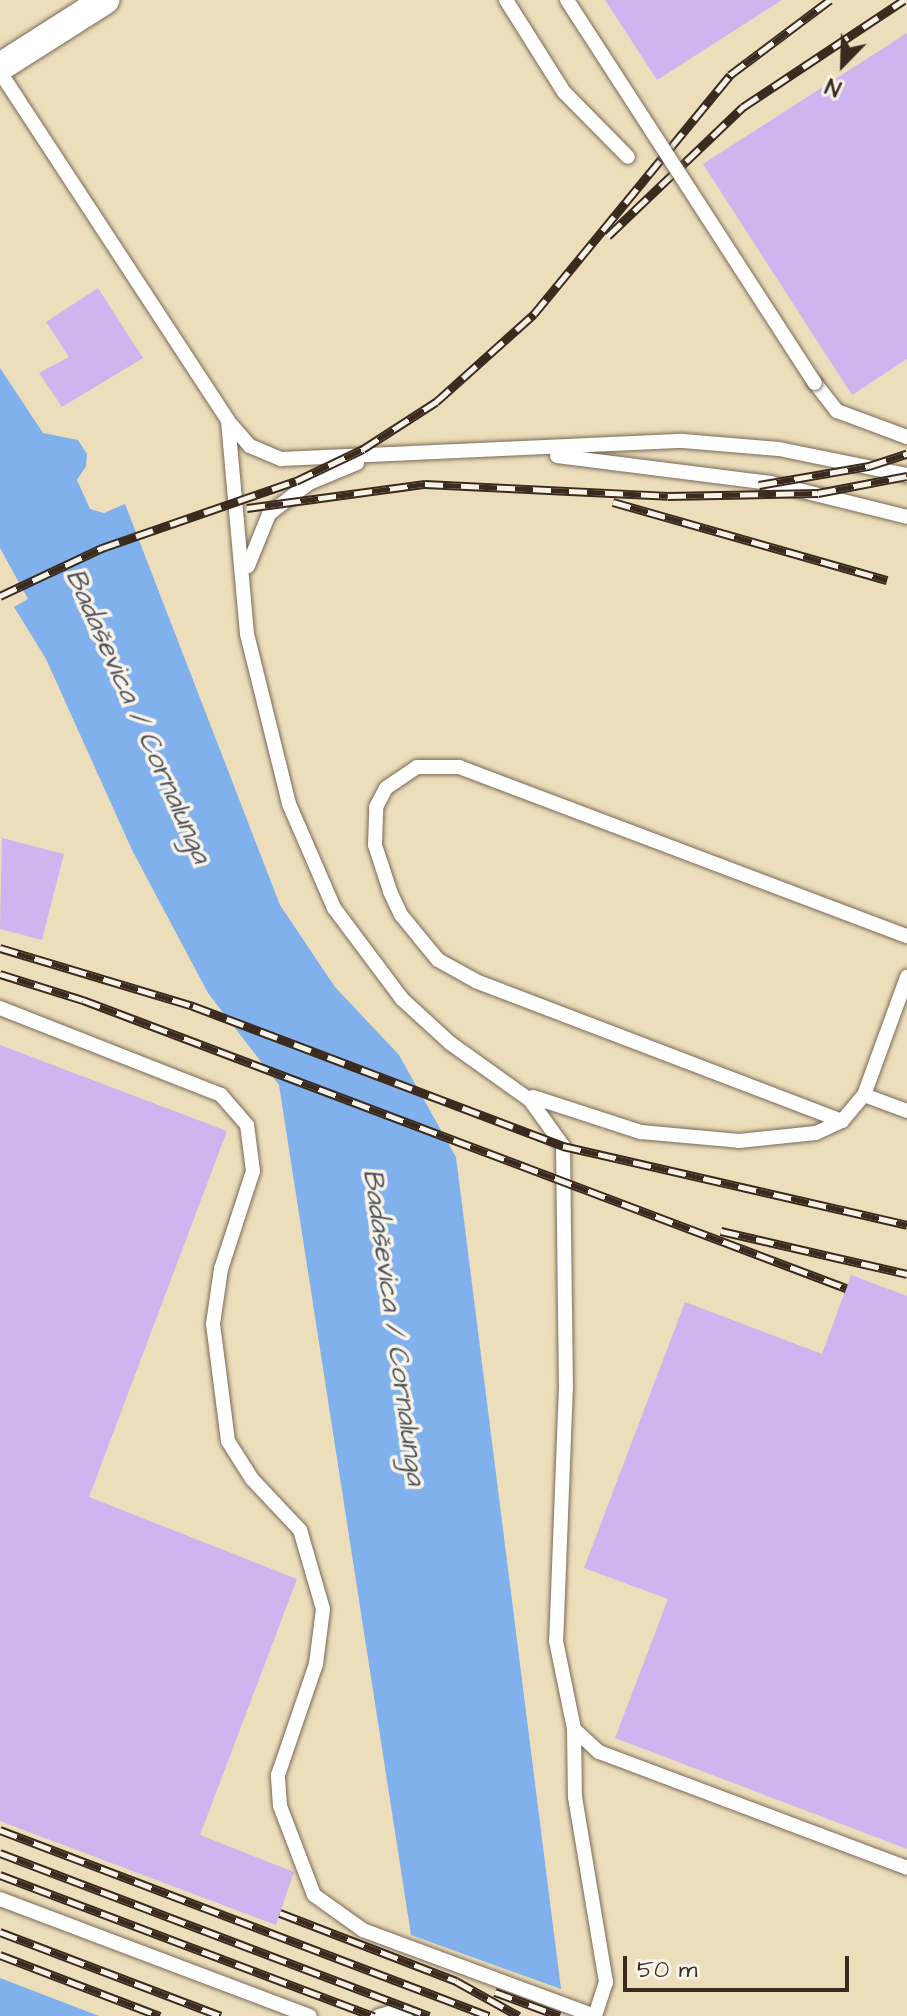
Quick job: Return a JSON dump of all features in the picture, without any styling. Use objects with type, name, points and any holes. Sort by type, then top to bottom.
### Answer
[{"type":"street","points":[[0,70],[105,0]]},
{"type":"lane","points":[[506,0],[564,92],[628,157]]},
{"type":"lane","points":[[567,0],[815,383],[837,411],[907,437]]},
{"type":"lane","points":[[0,70],[228,421],[250,446],[281,459],[683,441],[779,449],[907,475]]},
{"type":"lane","points":[[0,1008],[211,1090],[238,1110],[247,1125],[253,1171],[221,1269],[213,1324],[228,1441],[252,1479],[300,1530],[323,1609],[316,1664],[278,1775],[280,1806],[314,1895],[333,1914],[363,1930],[595,2016],[606,1982],[575,1797],[574,1729],[556,1641],[566,1385],[563,1146],[545,1114],[450,1043],[402,999],[334,908],[289,804],[247,634],[228,421]]},
{"type":"lane","points":[[509,451],[645,463],[770,483],[907,517]]},
{"type":"lane","points":[[245,595],[250,555],[269,514],[309,483],[377,457]]},
{"type":"lane","points":[[842,1121],[476,981],[438,960],[401,915],[390,891],[375,845],[376,807],[386,788],[417,767],[459,767],[907,936]]},
{"type":"lane","points":[[515,1089],[600,1121],[696,1140],[787,1138],[842,1121],[864,1095],[907,977]]},
{"type":"lane","points":[[864,1095],[907,1111]]},
{"type":"lane","points":[[574,1729],[599,1752],[907,1868]]},
{"type":"lane","points":[[0,1899],[310,2016]]},
{"type":"lane","points":[[379,2016],[393,2012],[405,2016]]},
{"type":"water","name":"Badaševica / Cornalunga","points":[[0,368],[43,433],[78,440],[87,454],[86,466],[77,480],[90,509],[104,513],[125,504],[280,905],[335,987],[399,1055],[456,1157],[561,1989],[411,1935],[279,1085],[208,993],[132,850],[46,659],[14,607],[28,599],[0,548]]},
{"type":"water","points":[[0,1978],[99,2016],[0,2016]]},
{"type":"building","points":[[605,0],[782,0],[657,80]]},
{"type":"building","points":[[907,33],[907,359],[852,395],[703,164]]},
{"type":"building","points":[[98,288],[143,358],[62,407],[39,373],[69,357],[46,322]]},
{"type":"building","points":[[2,838],[64,854],[42,940],[0,929]]},
{"type":"building","points":[[0,1045],[227,1131],[89,1497],[297,1579],[200,1835],[294,1872],[276,1925],[0,1821]]},
{"type":"building","points":[[851,1275],[907,1296],[907,1849],[615,1738],[668,1599],[584,1568],[685,1302],[822,1354]]},
{"type":"railway","points":[[0,596],[102,548],[296,481],[363,449],[436,402],[534,314],[730,75],[830,0]]},
{"type":"railway","points":[[608,236],[743,107],[904,0]]},
{"type":"railway","points":[[759,485],[869,466],[907,454]]},
{"type":"railway","points":[[247,508],[425,484],[668,496],[818,493],[907,476]]},
{"type":"railway","points":[[613,502],[887,580]]},
{"type":"railway","points":[[0,948],[193,1006],[563,1146],[907,1225]]},
{"type":"railway","points":[[0,974],[83,1000],[846,1288]]},
{"type":"railway","points":[[721,1231],[907,1274]]},
{"type":"railway","points":[[0,1830],[489,2016]]},
{"type":"railway","points":[[0,1853],[429,2016]]},
{"type":"railway","points":[[0,1875],[374,2016]]},
{"type":"railway","points":[[280,1913],[456,1981],[519,2016]]},
{"type":"railway","points":[[0,1932],[221,2016]]},
{"type":"railway","points":[[0,1955],[160,2016]]},
{"type":"railway","points":[[495,1992],[560,2016]]}]
